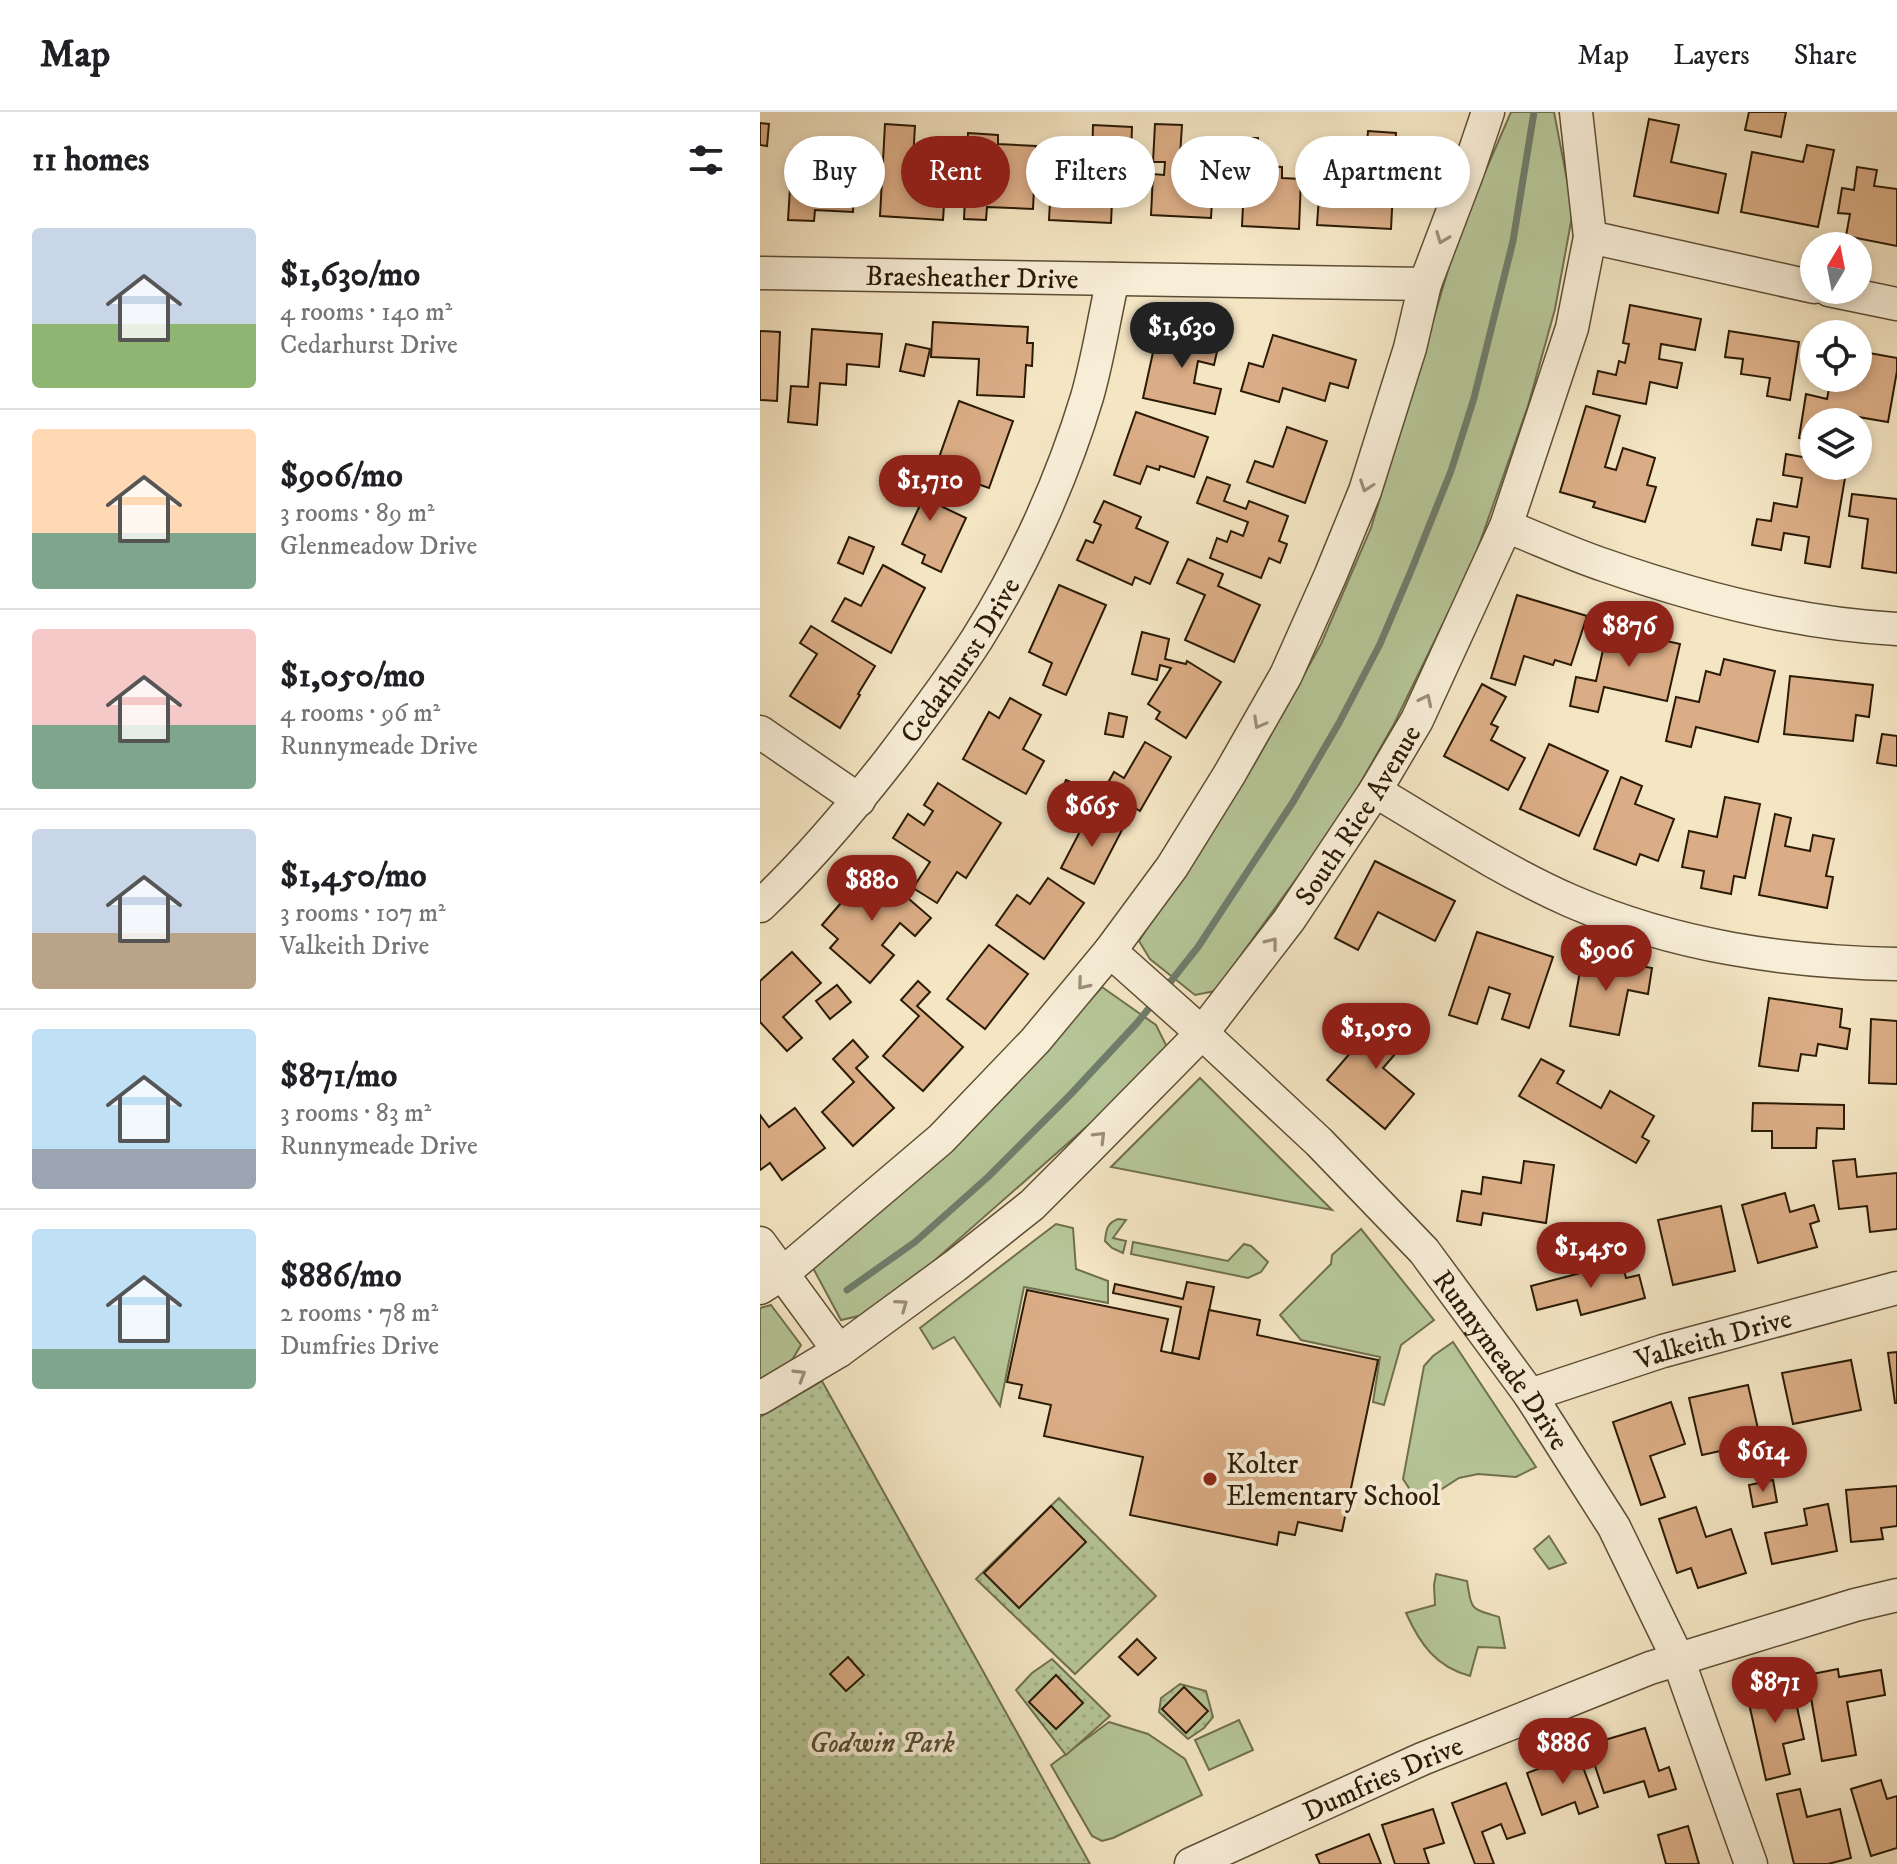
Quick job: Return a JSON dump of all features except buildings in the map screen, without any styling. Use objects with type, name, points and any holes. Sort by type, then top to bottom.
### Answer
[{"type":"street","points":[[771,1281],[941,1139],[1035,1041],[1110,951],[1172,867],[1229,775],[1286,675],[1365,491],[1410,348],[1425,284],[1488,112]]},
{"type":"street","name":"South Rice Avenue","points":[[760,1398],[839,1351],[1032,1205],[1202,1033],[1289,920],[1375,791],[1417,720],[1506,526],[1572,328],[1590,237],[1576,112]]},
{"type":"street","points":[[1590,237],[1800,284]]},
{"type":"street","name":"Braesheather Drive","points":[[760,273],[1425,284]]},
{"type":"street","name":"Cedarhurst Drive","points":[[760,906],[859,800],[922,719],[970,649],[1020,561],[1058,478],[1087,396],[1113,279]]},
{"type":"street","points":[[1872,299],[1897,304]]},
{"type":"street","points":[[1506,526],[1601,564],[1744,607],[1897,629]]},
{"type":"street","points":[[760,732],[859,800]]},
{"type":"street","points":[[1375,791],[1523,878],[1613,918],[1711,946],[1770,956],[1897,964]]},
{"type":"street","name":"Runnymeade Drive","points":[[1110,951],[1319,1142],[1424,1251],[1530,1395],[1614,1527],[1678,1659],[1751,1864]]},
{"type":"street","points":[[760,1243],[771,1281],[839,1351]]},
{"type":"street","name":"Valkeith Drive","points":[[1530,1395],[1663,1351],[1897,1288]]},
{"type":"street","name":"Dumfries Drive","points":[[1191,1864],[1422,1759],[1678,1659],[1897,1595]]},
{"type":"green space","points":[[1511,112],[1554,112],[1573,211],[1555,309],[1528,406],[1473,562],[1394,724],[1341,817],[1215,991],[1195,995],[1150,959],[1139,941],[1255,763],[1321,644],[1371,528],[1460,230]]},
{"type":"green space","points":[[1102,987],[1156,1025],[1167,1047],[1126,1092],[876,1312],[841,1320],[813,1268],[896,1198],[994,1107]]},
{"type":"green space","points":[[1200,1078],[1332,1210],[1111,1167]]},
{"type":"green space","points":[[1118,1219],[1126,1220],[1113,1238],[1126,1241],[1123,1253],[1105,1241],[1108,1227]]},
{"type":"green space","points":[[1056,1224],[1073,1228],[1076,1269],[1108,1281],[1108,1303],[1024,1287],[1000,1406],[954,1337],[933,1349],[920,1328]]},
{"type":"green space","points":[[1361,1229],[1434,1320],[1401,1345],[1384,1405],[1373,1402],[1380,1357],[1301,1340],[1280,1315],[1331,1264],[1332,1255]]},
{"type":"green space","points":[[1133,1242],[1228,1261],[1244,1244],[1251,1246],[1268,1262],[1261,1272],[1248,1278],[1131,1254]]},
{"type":"green space","points":[[771,1305],[801,1345],[792,1360],[760,1380],[760,1308]]},
{"type":"green space","points":[[1453,1342],[1536,1467],[1516,1477],[1478,1474],[1459,1478],[1431,1496],[1413,1494],[1403,1479],[1424,1366]]},
{"type":"green space","name":"Godwin Park","points":[[822,1381],[1090,1864],[760,1864],[760,1417]]},
{"type":"green space","points":[[1059,1498],[1156,1596],[1075,1674],[976,1579]]},
{"type":"green space","points":[[1549,1536],[1566,1563],[1549,1569],[1534,1549]]},
{"type":"green space","points":[[1436,1574],[1467,1581],[1474,1607],[1499,1617],[1505,1648],[1478,1647],[1470,1676],[1448,1667],[1430,1653],[1406,1613],[1435,1605]]},
{"type":"green space","points":[[1052,1659],[1110,1716],[1066,1755],[1016,1690],[1032,1673]]},
{"type":"green space","points":[[1180,1684],[1206,1691],[1213,1717],[1188,1739],[1159,1712],[1161,1698]]},
{"type":"green space","points":[[1239,1720],[1253,1750],[1209,1770],[1195,1740]]},
{"type":"green space","points":[[1109,1722],[1148,1734],[1185,1759],[1202,1795],[1102,1841],[1092,1836],[1051,1765]]},
{"type":"waterway","points":[[1164,990],[1198,947],[1293,802],[1380,644],[1411,571],[1451,471],[1474,398],[1513,241],[1534,112]]},
{"type":"waterway","points":[[847,1290],[915,1242],[988,1177],[1071,1094],[1154,1002]]},
{"type":"place","name":"Kolter Elementary School","points":[[1210,1479]]}]
